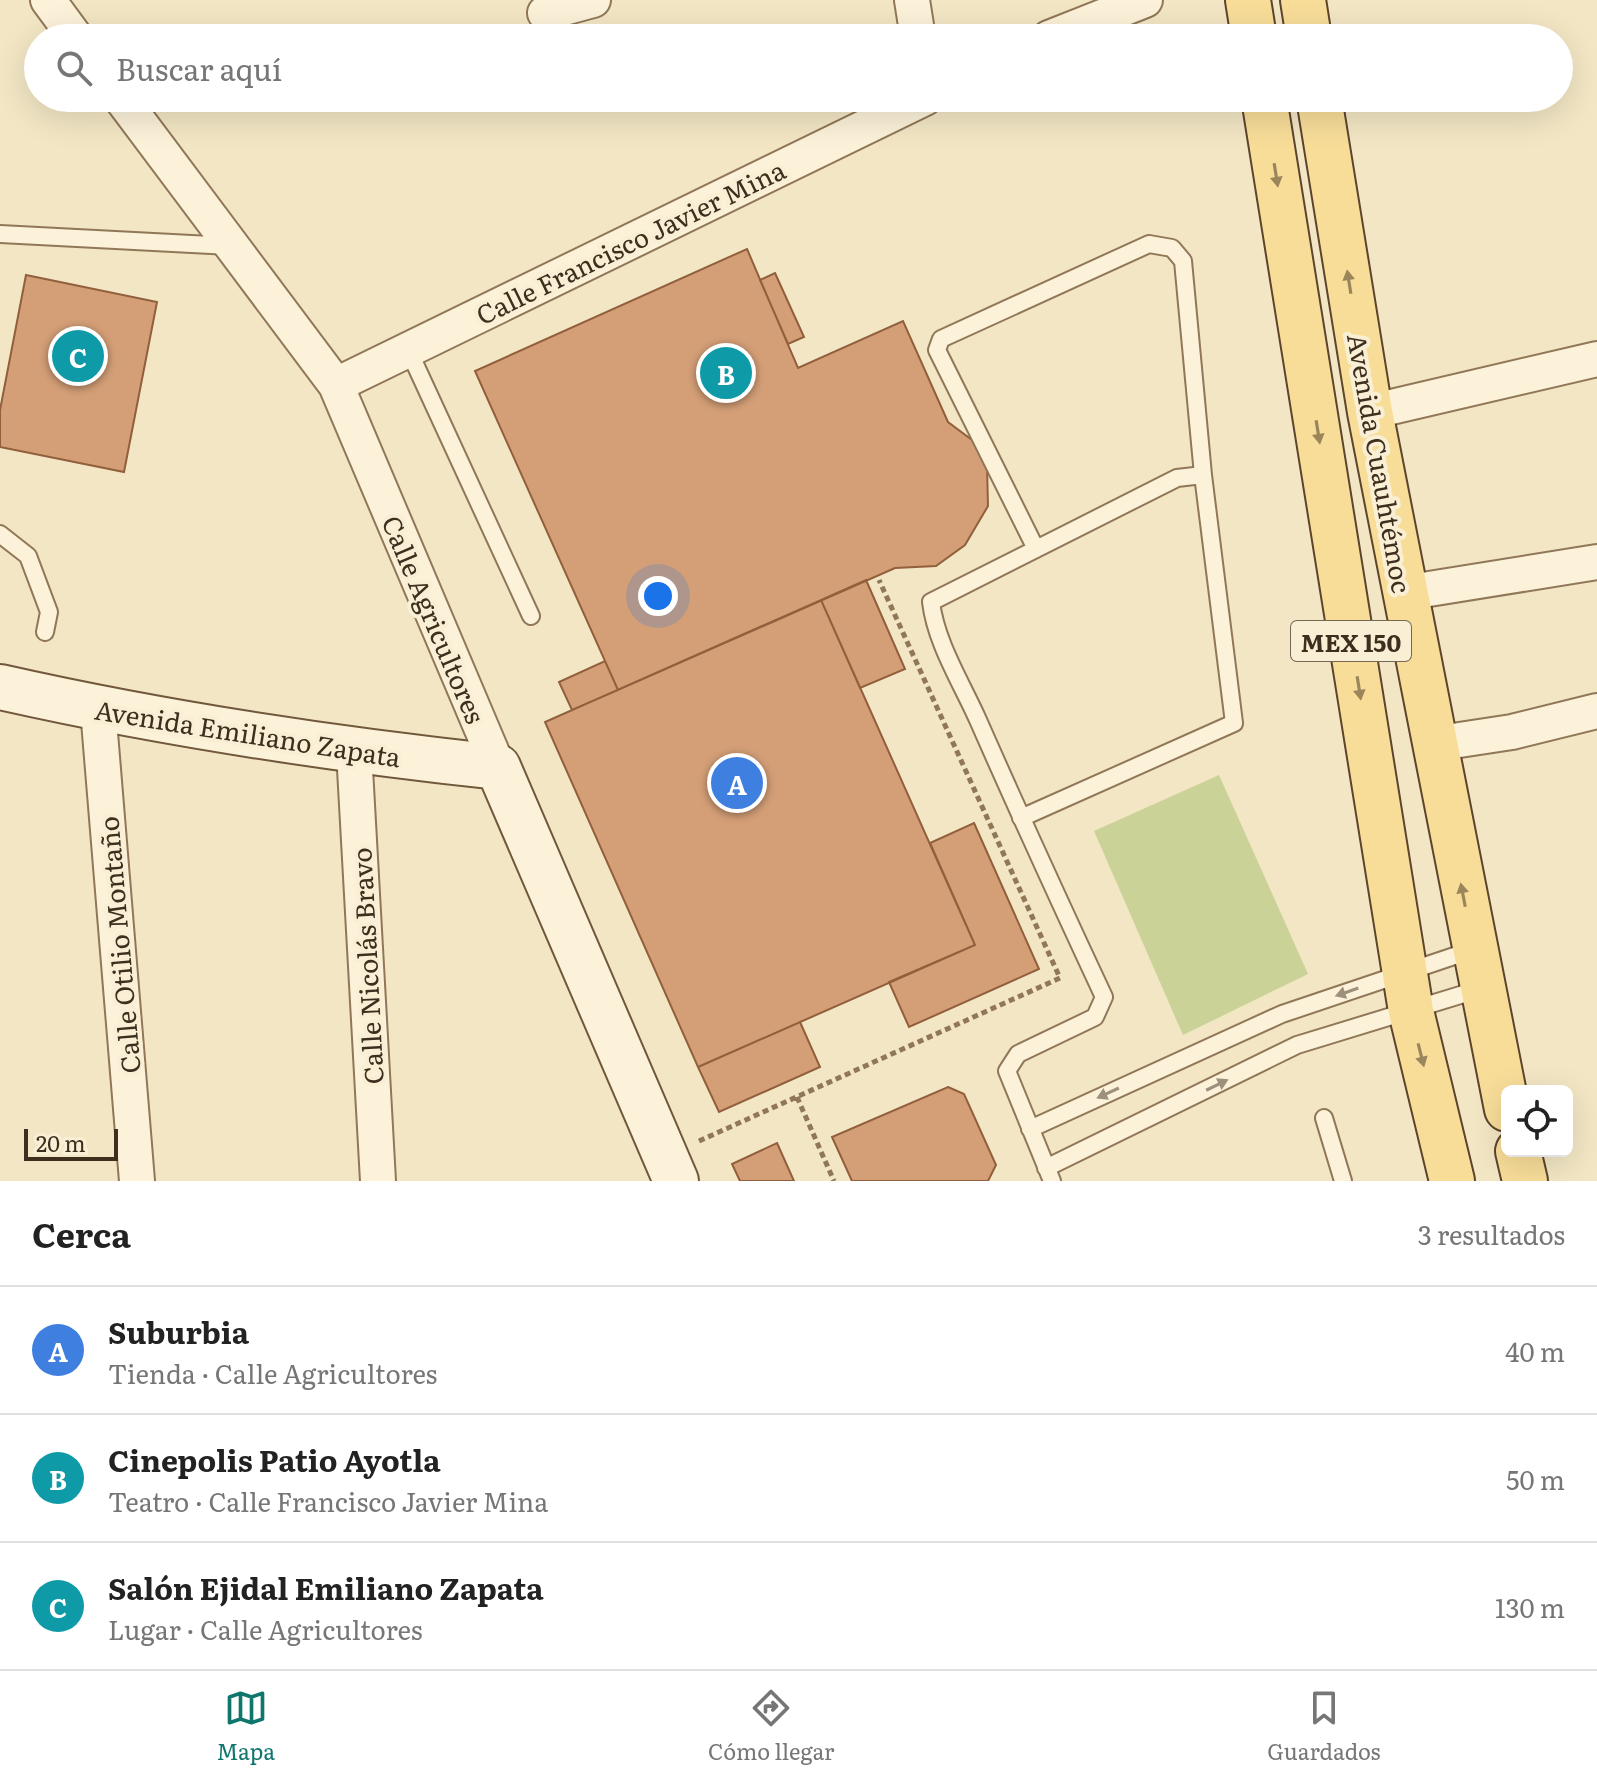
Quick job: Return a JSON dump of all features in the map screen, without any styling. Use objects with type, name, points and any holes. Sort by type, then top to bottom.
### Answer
[{"type":"main road","points":[[1248,0],[1252,24]]},
{"type":"main road","name":"MEX 150","points":[[1266,112],[1408,992],[1452,1181]]},
{"type":"main road","name":"Avenida Cuauhtémoc","points":[[1321,112],[1370,412],[1502,1085]]},
{"type":"main road","points":[[1519,1157],[1525,1181]]},
{"type":"street","points":[[48,0],[66,24]]},
{"type":"street","points":[[545,13],[593,0]]},
{"type":"street","points":[[912,0],[916,24]]},
{"type":"street","points":[[1084,24],[1145,0]]},
{"type":"street","name":"Calle Agricultores","points":[[132,112],[336,385],[670,1168]]},
{"type":"street","name":"Calle Francisco Javier Mina","points":[[336,385],[896,112]]},
{"type":"street","points":[[1370,412],[1597,359]]},
{"type":"street","points":[[1404,593],[1597,562]]},
{"type":"street","name":"Avenida Emiliano Zapata","points":[[0,687],[98,709],[354,751],[498,767]]},
{"type":"street","name":"Calle Otilio Montaño","points":[[98,709],[137,1181]]},
{"type":"street","points":[[1433,744],[1512,732],[1597,711]]},
{"type":"street","name":"Calle Nicolás Bravo","points":[[354,751],[378,1181]]},
{"type":"lane","points":[[0,234],[232,246]]},
{"type":"lane","points":[[1021,818],[1234,723],[1203,475],[1183,261],[1172,248],[1149,244],[941,339],[937,350],[1036,549]]},
{"type":"lane","points":[[408,349],[531,616]]},
{"type":"lane","points":[[1203,475],[1177,478],[931,602],[934,626],[1104,997],[1095,1017],[1018,1054],[1007,1071],[1049,1174],[1297,1045],[1408,992],[1478,968]]},
{"type":"lane","points":[[0,534],[28,556],[49,612],[45,632]]},
{"type":"lane","points":[[1030,1129],[1282,1014],[1408,992],[1478,968]]},
{"type":"lane","points":[[1324,1118],[1343,1181]]},
{"type":"path","points":[[670,1168],[797,1097],[1060,978],[879,580]]},
{"type":"path","points":[[797,1097],[834,1181]]},
{"type":"green space","points":[[1219,775],[1308,974],[1183,1035],[1094,831]]},
{"type":"building","points":[[747,249],[798,368],[903,321],[948,422],[972,440],[987,465],[988,506],[965,545],[936,566],[895,568],[618,690],[475,371]]},
{"type":"building","points":[[775,273],[804,337],[788,344],[760,280]]},
{"type":"building","points":[[26,275],[157,302],[124,472],[0,447],[0,410]]},
{"type":"building","points":[[866,580],[905,669],[860,688],[821,600]]},
{"type":"building","points":[[821,600],[975,945],[698,1067],[545,722]]},
{"type":"building","points":[[605,661],[618,690],[572,710],[559,682]]},
{"type":"building","points":[[974,823],[1039,969],[909,1027],[889,982],[975,945],[930,843]]},
{"type":"building","points":[[800,1022],[820,1067],[719,1112],[698,1067]]},
{"type":"building","points":[[948,1087],[964,1094],[996,1165],[988,1181],[852,1181],[832,1137]]},
{"type":"building","points":[[777,1143],[794,1181],[740,1181],[732,1164]]},
{"type":"place","name":"Salón Ejidal Emiliano Zapata","points":[[78,356]]},
{"type":"place","name":"Cinepolis Patio Ayotla","points":[[726,373]]},
{"type":"place","name":"Suburbia","points":[[737,783]]}]
